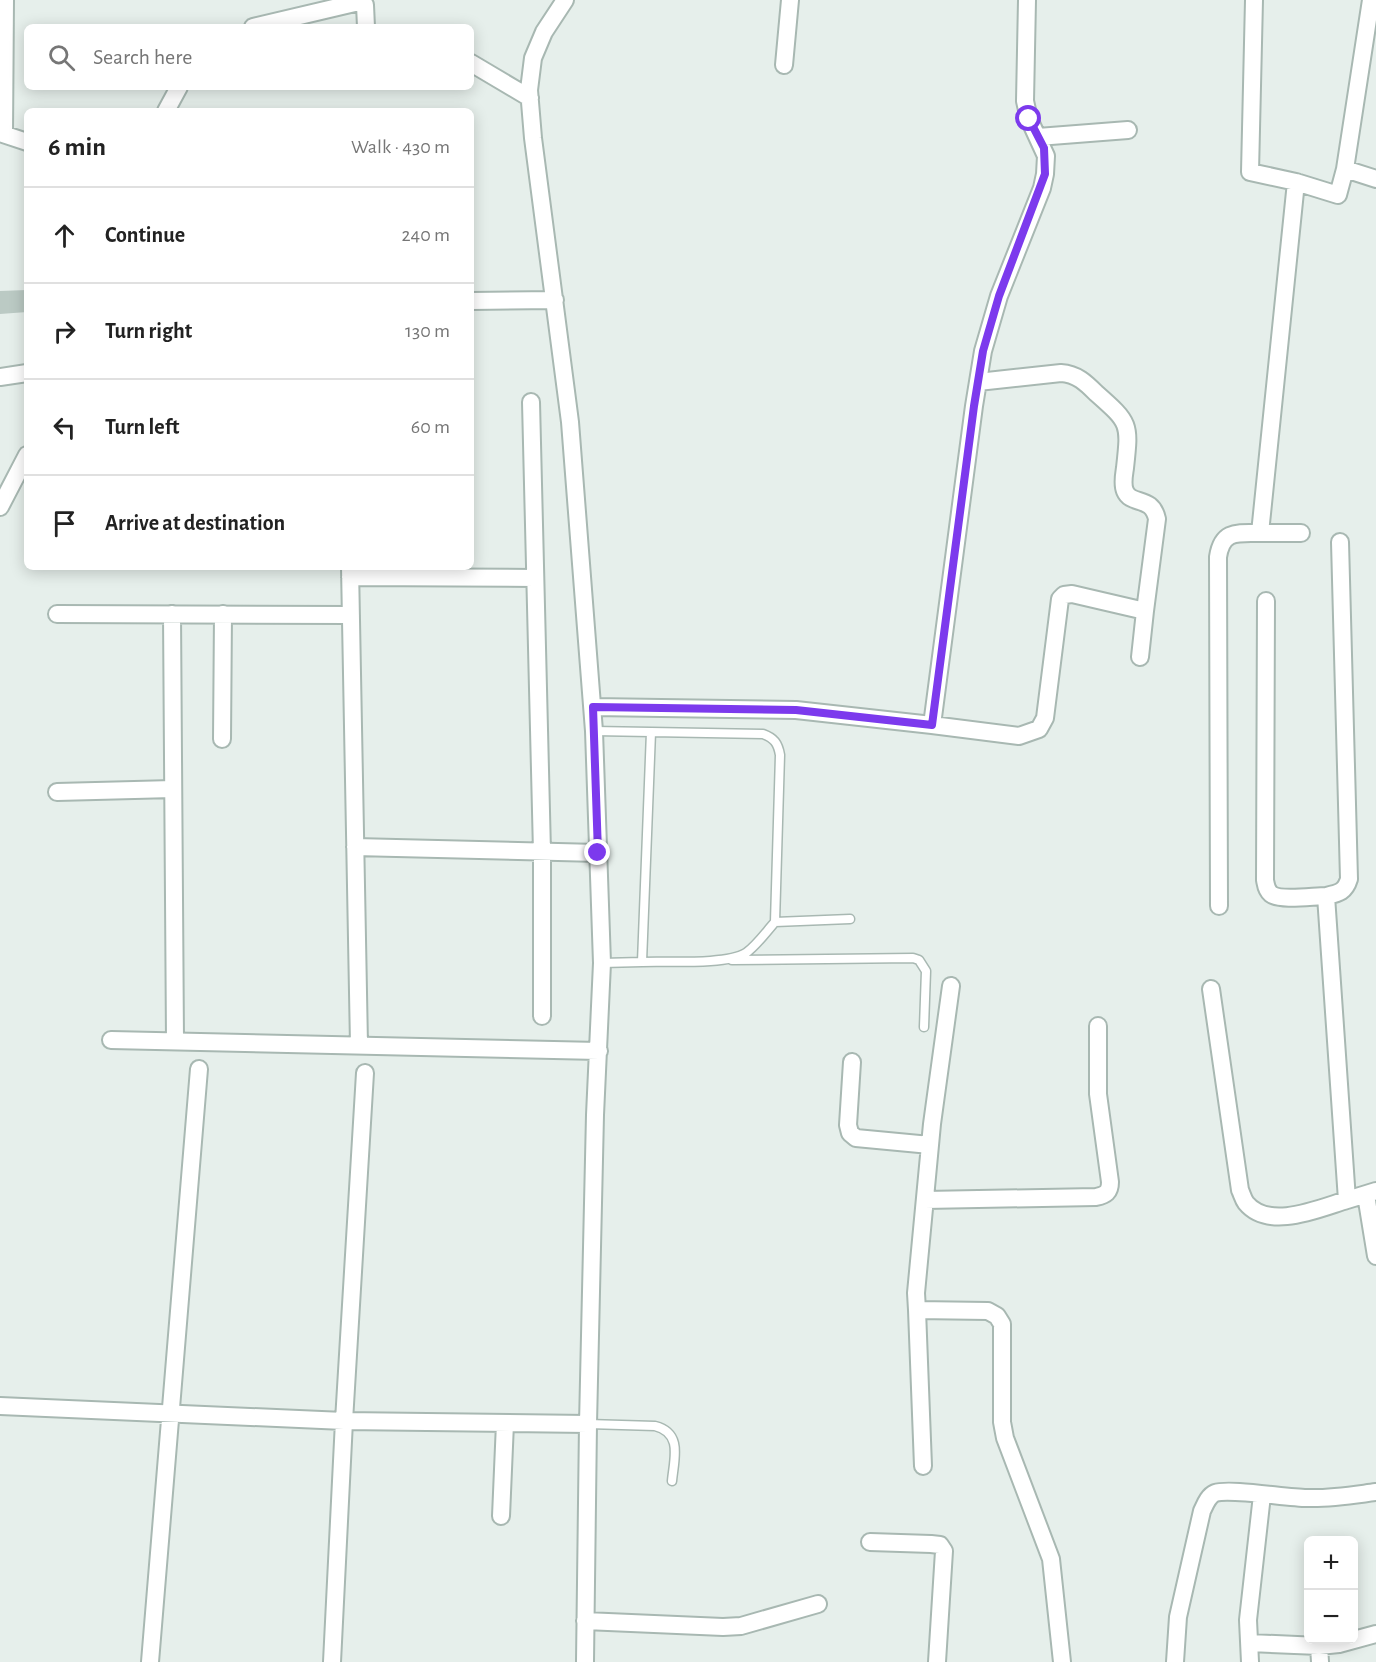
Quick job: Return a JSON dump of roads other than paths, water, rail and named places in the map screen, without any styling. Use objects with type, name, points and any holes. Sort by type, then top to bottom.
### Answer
[{"type":"street","points":[[5,0],[2,134],[24,141]]},
{"type":"street","points":[[565,0],[544,32],[533,58],[530,98],[533,138],[570,422],[594,731],[602,963],[595,1115],[585,1662]]},
{"type":"street","points":[[784,64],[790,0]]},
{"type":"street","points":[[932,725],[978,382],[989,327],[1045,174],[1046,156],[1029,119],[1025,101],[1027,0]]},
{"type":"street","points":[[1254,0],[1250,172],[1296,182],[1338,195],[1345,169],[1371,0]]},
{"type":"street","points":[[266,24],[359,2],[365,5],[366,24]]},
{"type":"street","points":[[474,65],[530,98]]},
{"type":"street","points":[[168,108],[176,90]]},
{"type":"street","points":[[1038,137],[1128,130]]},
{"type":"street","points":[[1345,169],[1376,178]]},
{"type":"street","points":[[1260,533],[1296,182]]},
{"type":"street","points":[[474,301],[555,300]]},
{"type":"street","points":[[0,377],[24,373]]},
{"type":"street","points":[[978,382],[1069,374],[1082,380],[1122,415],[1128,431],[1125,492],[1130,497],[1147,503],[1155,509],[1157,519],[1140,657]]},
{"type":"street","points":[[531,402],[542,852],[542,1016]]},
{"type":"street","points":[[0,507],[24,461]]},
{"type":"street","points":[[1219,906],[1218,557],[1220,545],[1225,538],[1238,533],[1301,534]]},
{"type":"street","points":[[1266,601],[1265,880],[1267,889],[1272,895],[1282,898],[1326,896],[1342,892],[1349,879],[1340,542]]},
{"type":"street","points":[[359,1046],[350,572],[535,578]]},
{"type":"street","points":[[593,707],[796,710],[1019,736],[1039,729],[1045,718],[1058,606],[1064,595],[1072,594],[1145,611]]},
{"type":"street","points":[[57,614],[351,615]]},
{"type":"street","points":[[172,614],[175,1041]]},
{"type":"street","points":[[222,739],[223,614]]},
{"type":"street","points":[[57,792],[173,789]]},
{"type":"street","points":[[355,847],[598,853]]},
{"type":"street","points":[[1326,896],[1347,1200]]},
{"type":"street","points":[[923,1466],[917,1310],[930,1145],[951,986]]},
{"type":"street","points":[[1211,989],[1240,1190],[1245,1202],[1257,1212],[1279,1217],[1295,1216],[1371,1193],[1376,1256]]},
{"type":"street","points":[[925,1200],[1105,1195],[1110,1189],[1110,1182],[1098,1094],[1098,1026]]},
{"type":"street","points":[[111,1040],[599,1051]]},
{"type":"street","points":[[852,1062],[848,1125],[850,1133],[856,1138],[930,1145]]},
{"type":"street","points":[[150,1662],[199,1069]]},
{"type":"street","points":[[332,1662],[365,1073]]},
{"type":"street","points":[[917,1310],[988,1311],[997,1316],[1002,1324],[1002,1422],[1005,1438],[1051,1558],[1062,1662]]},
{"type":"street","points":[[0,1406],[344,1420],[588,1424]]},
{"type":"street","points":[[501,1516],[505,1423]]},
{"type":"street","points":[[1175,1662],[1179,1617],[1202,1511],[1207,1500],[1214,1494],[1227,1492],[1332,1498],[1376,1492]]},
{"type":"street","points":[[1250,1662],[1248,1620],[1262,1495]]},
{"type":"street","points":[[870,1542],[940,1545],[944,1551],[937,1662]]},
{"type":"street","points":[[585,1621],[741,1626],[818,1604]]},
{"type":"street","points":[[1250,1643],[1319,1654],[1339,1644],[1376,1634]]},
{"type":"lane","points":[[594,731],[763,734],[772,737],[778,744],[780,755],[774,922],[745,954],[732,960]]},
{"type":"lane","points":[[642,962],[651,732]]},
{"type":"lane","points":[[774,922],[850,919]]},
{"type":"lane","points":[[602,963],[920,960],[926,971],[924,1027]]},
{"type":"lane","points":[[588,1424],[655,1426],[666,1429],[674,1442],[672,1482]]}]
